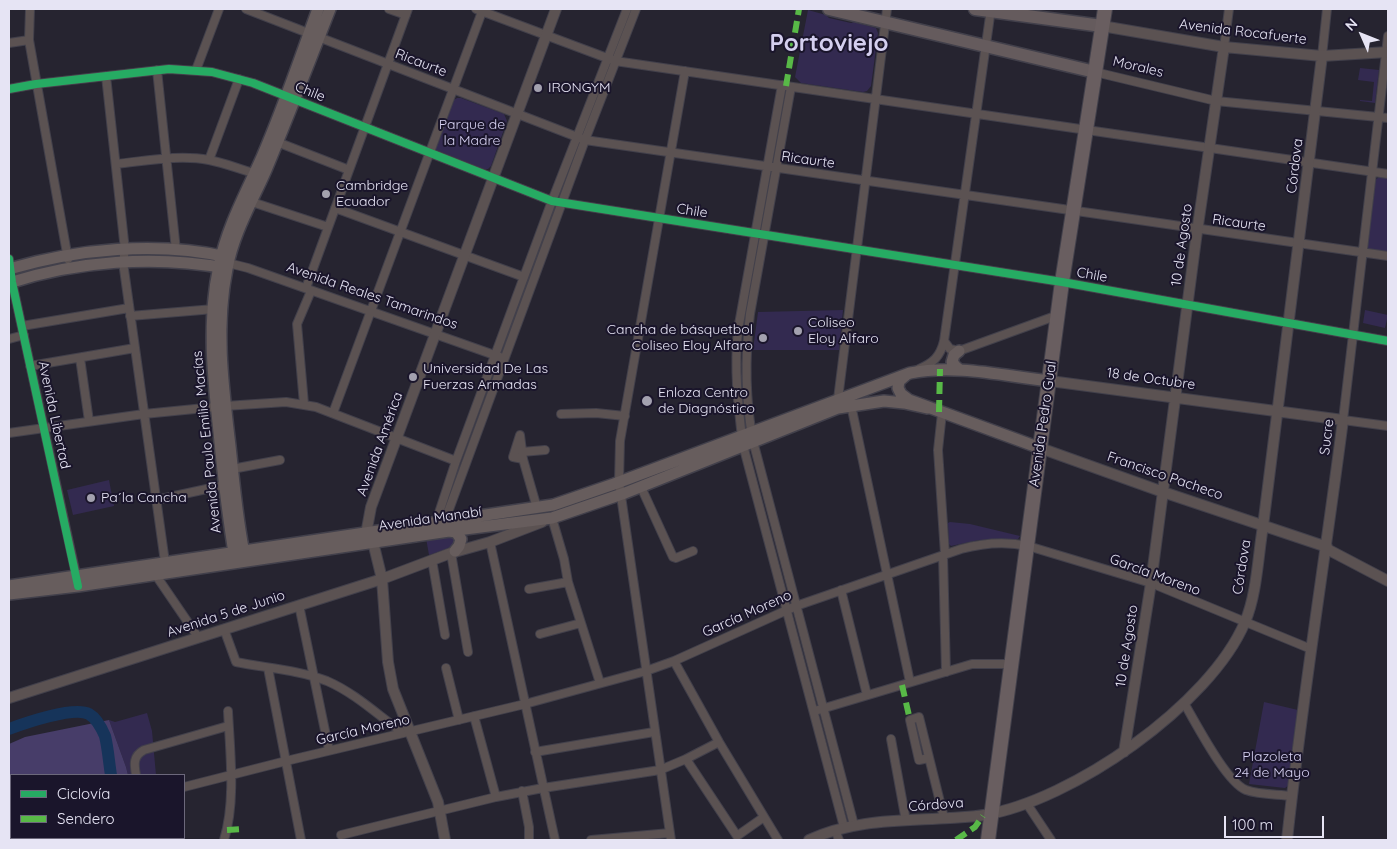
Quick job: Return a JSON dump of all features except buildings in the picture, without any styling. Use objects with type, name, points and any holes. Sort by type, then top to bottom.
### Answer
[{"type":"highway","name":"Avenida Pedro Gual","points":[[989,839],[1062,282],[1105,9]]},
{"type":"main road","name":"Avenida Paulo Emilio Macías","points":[[314,35],[318,9]]},
{"type":"main road","name":"Avenida Paulo Emilio Macías","points":[[240,556],[232,469],[212,354],[214,309],[238,206],[290,97],[314,35],[330,9]]},
{"type":"main road","name":"Morales","points":[[829,9],[1095,72]]},
{"type":"main road","name":"Avenida Rocafuerte","points":[[976,9],[1102,26]]},
{"type":"main road","name":"Avenida Paulo Emilio Macías","points":[[240,556],[224,485],[221,341],[225,262],[277,142],[290,97]]},
{"type":"main road","name":"Avenida Reales Tamarindos","points":[[10,266],[68,256],[125,250],[176,250],[225,262]]},
{"type":"main road","name":"Avenida Reales Tamarindos","points":[[10,282],[70,268],[123,262],[225,262]]},
{"type":"main road","points":[[959,351],[954,356],[952,362],[960,370]]},
{"type":"main road","name":"18 de Octubre","points":[[838,404],[910,373],[932,370],[960,370],[1050,381]]},
{"type":"main road","points":[[910,373],[899,381],[899,392],[909,400],[927,408]]},
{"type":"main road","points":[[838,404],[851,406],[884,401],[927,408]]},
{"type":"main road","name":"Avenida Manabí","points":[[441,528],[553,505],[747,438],[838,404]]},
{"type":"main road","name":"Francisco Pacheco","points":[[927,408],[1040,448]]},
{"type":"main road","name":"Avenida Manabí","points":[[9,586],[155,574],[350,535],[369,538],[441,528],[552,518],[641,487],[747,438]]},
{"type":"main road","points":[[441,528],[456,532],[461,539],[459,546],[453,552]]},
{"type":"main road","name":"Avenida Manabí","points":[[9,594],[165,562],[240,556]]},
{"type":"street","points":[[30,9],[28,40],[70,268]]},
{"type":"street","points":[[196,70],[219,9]]},
{"type":"street","name":"Ricaurte","points":[[246,9],[585,140],[1388,256]]},
{"type":"street","points":[[304,404],[297,324],[328,227],[407,12],[389,9]]},
{"type":"street","name":"Avenida América","points":[[445,840],[440,810],[407,733],[389,672],[382,579],[369,538],[371,507],[556,9]]},
{"type":"street","points":[[441,528],[456,461],[576,137],[627,9]]},
{"type":"street","points":[[441,528],[585,140],[636,9]]},
{"type":"street","points":[[838,404],[887,9]]},
{"type":"street","name":"10 de Agosto","points":[[1124,752],[1150,584],[1197,229],[1229,9]]},
{"type":"street","name":"Córdova","points":[[810,840],[843,831],[906,820],[992,814],[1027,804],[1070,785],[1124,752],[1154,729],[1184,703],[1226,655],[1245,622],[1251,602],[1263,526],[1327,9]]},
{"type":"street","points":[[333,414],[430,153],[480,10],[616,61],[1388,174]]},
{"type":"street","points":[[930,364],[939,354],[944,341],[991,10]]},
{"type":"street","name":"Avenida Rocafuerte","points":[[1102,26],[1224,48],[1322,56],[1387,52]]},
{"type":"street","name":"Sucre","points":[[1288,840],[1311,649],[1327,548],[1343,420],[1388,36]]},
{"type":"street","points":[[9,43],[28,40]]},
{"type":"street","points":[[157,70],[176,250]]},
{"type":"street","name":"Chile","points":[[9,90],[36,84],[157,70],[196,70],[239,79],[290,97],[552,201],[1062,282],[1388,341]]},
{"type":"street","points":[[591,840],[671,836],[654,732],[619,482],[620,441],[685,71]]},
{"type":"street","name":"Morales","points":[[1095,72],[1216,101],[1388,118]]},
{"type":"street","points":[[106,76],[125,250],[123,262],[165,562],[155,574],[198,637]]},
{"type":"street","points":[[209,160],[239,79]]},
{"type":"street","points":[[782,86],[742,305],[736,349],[737,388],[787,609],[843,831]]},
{"type":"street","points":[[791,87],[750,314],[746,352],[747,438],[796,606],[823,709],[843,831]]},
{"type":"street","points":[[277,142],[349,170]]},
{"type":"street","points":[[116,164],[166,159],[209,160],[254,173]]},
{"type":"street","points":[[252,202],[328,227]]},
{"type":"street","points":[[335,208],[524,277]]},
{"type":"street","name":"Avenida Reales Tamarindos","points":[[225,262],[248,268],[505,359]]},
{"type":"street","name":"Avenida Libertad","points":[[10,266],[10,282],[22,326],[77,581]]},
{"type":"street","points":[[22,326],[130,312],[214,309]]},
{"type":"street","points":[[910,373],[959,351],[1058,315]]},
{"type":"street","points":[[9,339],[24,335]]},
{"type":"street","points":[[944,341],[950,350],[959,351]]},
{"type":"street","points":[[30,366],[135,348]]},
{"type":"street","points":[[80,358],[89,421]]},
{"type":"street","name":"18 de Octubre","points":[[1050,381],[1388,426]]},
{"type":"street","points":[[9,433],[144,414],[286,402],[304,404],[333,414],[456,461]]},
{"type":"street","points":[[851,406],[910,682]]},
{"type":"street","points":[[560,414],[596,413],[625,416]]},
{"type":"street","points":[[942,413],[938,450],[944,554],[946,672]]},
{"type":"street","name":"Francisco Pacheco","points":[[1040,448],[1327,548],[1388,581]]},
{"type":"street","points":[[537,508],[522,456],[545,450]]},
{"type":"street","points":[[232,469],[280,460]]},
{"type":"street","points":[[156,500],[224,485]]},
{"type":"street","points":[[641,487],[673,557],[676,558],[693,551]]},
{"type":"street","name":"Avenida 5 de Junio","points":[[9,698],[382,579],[453,552],[553,505]]},
{"type":"street","points":[[552,518],[564,559],[568,582],[600,683]]},
{"type":"street","name":"Avenida 5 de Junio","points":[[453,552],[490,542],[552,518]]},
{"type":"street","points":[[490,542],[555,840]]},
{"type":"street","name":"García Moreno","points":[[185,787],[329,750],[525,704],[646,671],[674,661],[787,609],[944,554],[987,544],[1028,546],[1150,584],[1311,649]]},
{"type":"street","points":[[453,552],[468,652]]},
{"type":"street","points":[[432,560],[445,635]]},
{"type":"street","points":[[529,589],[568,582]]},
{"type":"street","points":[[842,590],[867,695]]},
{"type":"street","points":[[299,605],[329,750]]},
{"type":"street","points":[[540,634],[581,623]]},
{"type":"street","points":[[224,628],[236,662],[313,676],[346,691],[407,733]]},
{"type":"street","points":[[674,661],[719,742],[778,840]]},
{"type":"street","points":[[814,712],[976,663],[1012,664]]},
{"type":"street","points":[[268,668],[301,840]]},
{"type":"street","points":[[446,668],[458,720]]},
{"type":"street","points":[[1184,703],[1235,783],[1253,792],[1292,796]]},
{"type":"street","points":[[224,840],[229,819],[231,775],[228,712]]},
{"type":"street","points":[[474,716],[496,797]]},
{"type":"street","points":[[929,758],[919,760],[910,720],[918,717],[929,758],[944,818]]},
{"type":"street","points":[[136,774],[134,762],[139,753],[144,750],[228,726]]},
{"type":"street","points":[[535,752],[654,732]]},
{"type":"street","points":[[891,739],[906,820]]},
{"type":"street","points":[[341,835],[522,791],[660,770],[719,742]]},
{"type":"street","points":[[686,759],[737,836],[764,817]]},
{"type":"street","points":[[522,791],[529,827],[529,840]]},
{"type":"street","points":[[1027,804],[1051,840]]},
{"type":"green space","points":[[808,10],[826,15],[829,18],[876,28],[878,33],[871,86],[867,91],[801,83],[795,77]]},
{"type":"green space","points":[[1360,68],[1379,70],[1375,103],[1360,101],[1372,101],[1374,82],[1358,80]]},
{"type":"green space","name":"Parque de la Madre","points":[[457,98],[504,114],[507,121],[491,166],[488,169],[436,150],[454,100]]},
{"type":"green space","points":[[1379,177],[1388,178],[1388,253],[1367,248],[1374,181]]},
{"type":"green space","name":"Coliseo Eloy Alfaro","points":[[843,310],[839,350],[753,350],[758,312]]},
{"type":"green space","points":[[1365,310],[1388,315],[1385,328],[1363,323]]},
{"type":"green space","name":"Pa´la Cancha","points":[[109,480],[114,506],[73,515],[67,490]]},
{"type":"green space","points":[[948,523],[970,524],[1020,536],[1018,539],[979,540],[951,546],[949,544]]},
{"type":"green space","points":[[457,535],[455,546],[429,555],[426,538]]},
{"type":"green space","name":"Plazoleta 24 de Mayo","points":[[1264,702],[1298,710],[1289,785],[1285,788],[1249,784]]},
{"type":"green space","points":[[147,713],[152,731],[156,774],[128,774],[109,720],[115,722]]},
{"type":"shaded area","points":[[109,720],[128,774],[10,774],[10,839],[144,840],[9,840],[9,744],[25,737]]},
{"type":"waterway","points":[[9,729],[61,714],[72,712],[89,714],[96,721],[105,736],[111,774]]},
{"type":"marked path","points":[[786,86],[799,9]]},
{"type":"marked path","points":[[939,412],[940,369]]},
{"type":"marked path","points":[[902,685],[910,720]]},
{"type":"marked path","points":[[956,840],[975,827],[983,816]]},
{"type":"marked path","points":[[227,830],[242,829]]},
{"type":"cycle path","points":[[9,89],[36,84],[169,69],[212,72],[253,83],[552,201],[1062,282],[1388,341]]},
{"type":"cycle path","points":[[9,259],[12,282],[78,586]]},
{"type":"place","name":"IRONGYM","points":[[538,88]]},
{"type":"place","name":"Cambridge Ecuador","points":[[326,194]]},
{"type":"place","name":"Coliseo Eloy Alfaro","points":[[798,331]]},
{"type":"place","name":"Cancha de básquetbol Coliseo Eloy Alfaro","points":[[763,338]]},
{"type":"place","name":"Universidad De Las Fuerzas Armadas","points":[[413,377]]},
{"type":"place","name":"Enloza Centro de Diagnóstico","points":[[647,401]]},
{"type":"place","name":"Pa´la Cancha","points":[[91,498]]},
{"type":"district","name":"Portoviejo","points":[[829,44]]}]
